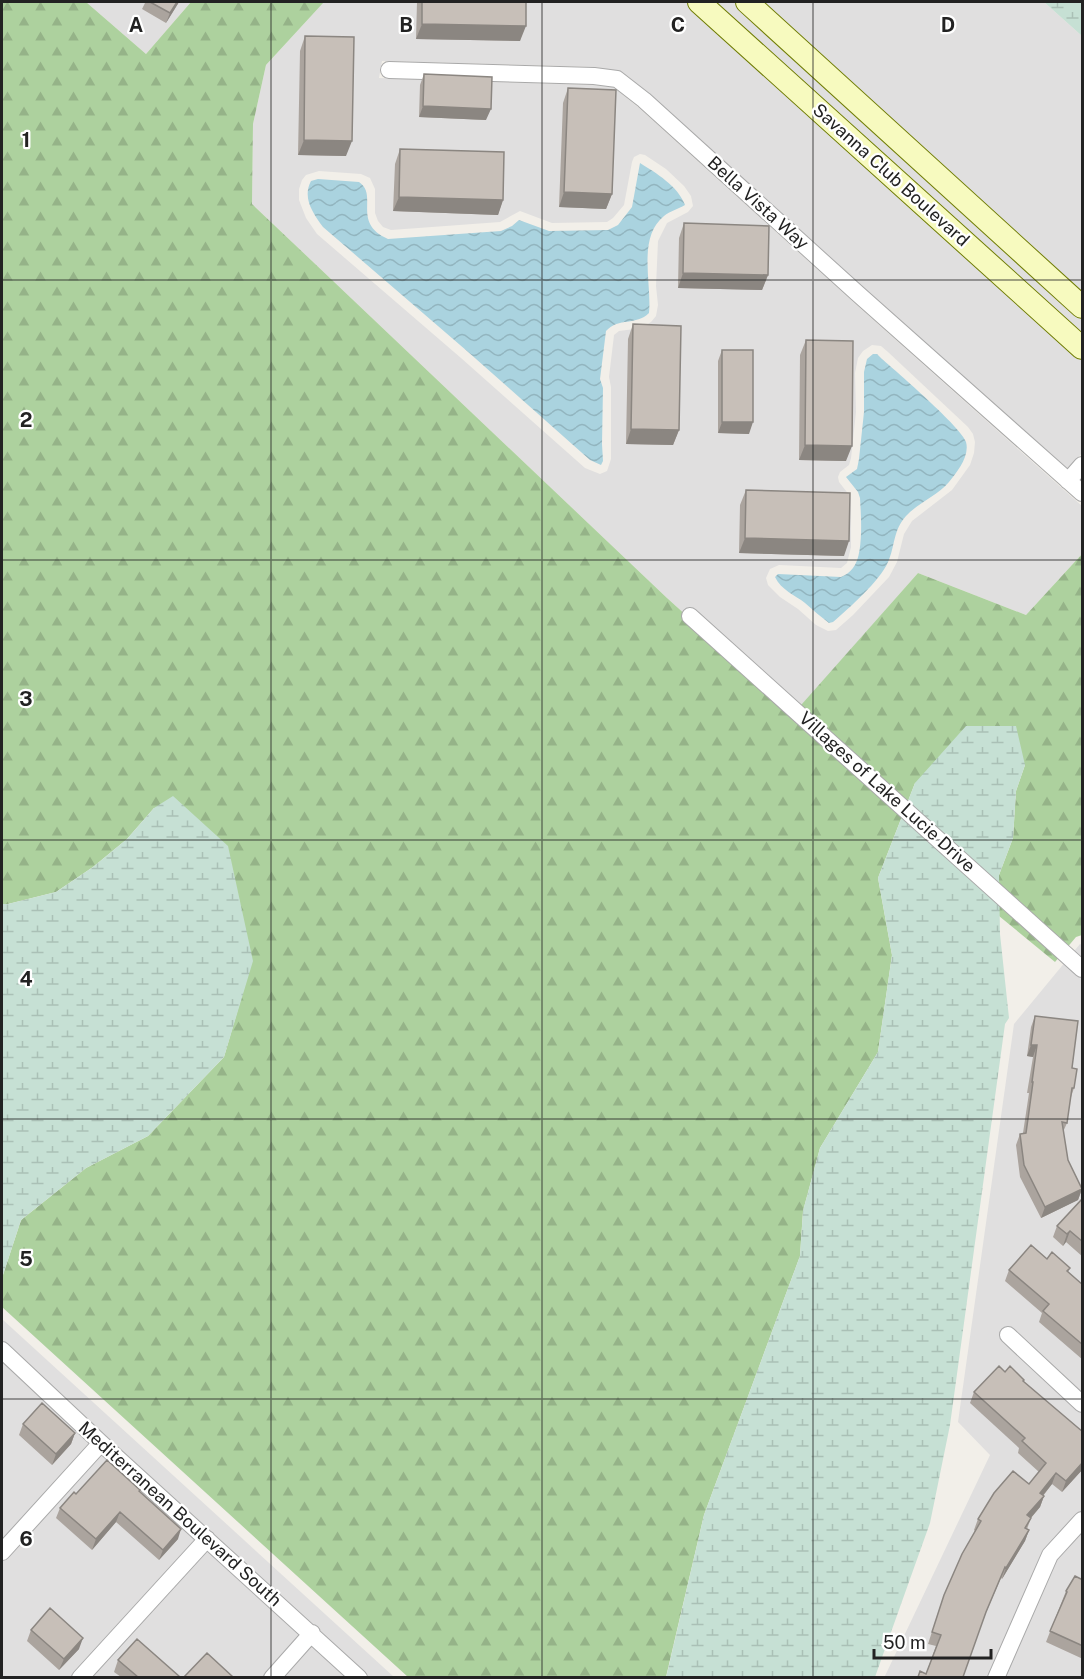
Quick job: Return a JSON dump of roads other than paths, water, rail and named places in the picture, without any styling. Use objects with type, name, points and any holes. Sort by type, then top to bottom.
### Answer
[{"type":"street","name":"Savanna Club Boulevard","points":[[699,2],[1083,348]]},
{"type":"street","name":"Savanna Club Boulevard","points":[[747,2],[1083,307]]},
{"type":"street","name":"Bella Vista Way","points":[[389,70],[594,76],[617,79],[644,100],[1083,494]]},
{"type":"street","points":[[1068,481],[1083,465]]},
{"type":"street","name":"Villages of Lake Lucie Drive","points":[[690,616],[1083,969]]},
{"type":"street","points":[[1008,1335],[1083,1404]]},
{"type":"street","name":"Mediterranean Boulevard South","points":[[2,1350],[359,1677]]},
{"type":"street","points":[[2,1552],[101,1443]]},
{"type":"street","points":[[996,1677],[1050,1555],[1083,1520]]},
{"type":"street","points":[[80,1677],[207,1539]]},
{"type":"street","points":[[272,1677],[312,1634]]},
{"type":"water","points":[[640,163],[672,186],[685,205],[664,216],[656,225],[651,236],[648,248],[649,313],[639,319],[616,324],[606,331],[600,379],[603,388],[603,461],[601,465],[590,460],[323,227],[312,211],[308,199],[311,181],[318,179],[359,182],[367,194],[368,217],[371,225],[388,239],[501,231],[519,220],[549,231],[608,230],[618,225],[632,207]]},
{"type":"water","points":[[877,354],[928,400],[962,435],[967,447],[962,464],[949,482],[911,511],[902,521],[896,533],[888,562],[878,578],[847,610],[829,623],[784,589],[775,577],[778,574],[841,577],[851,571],[856,562],[861,534],[860,498],[846,477],[857,469],[864,412],[864,372],[867,359]]}]
